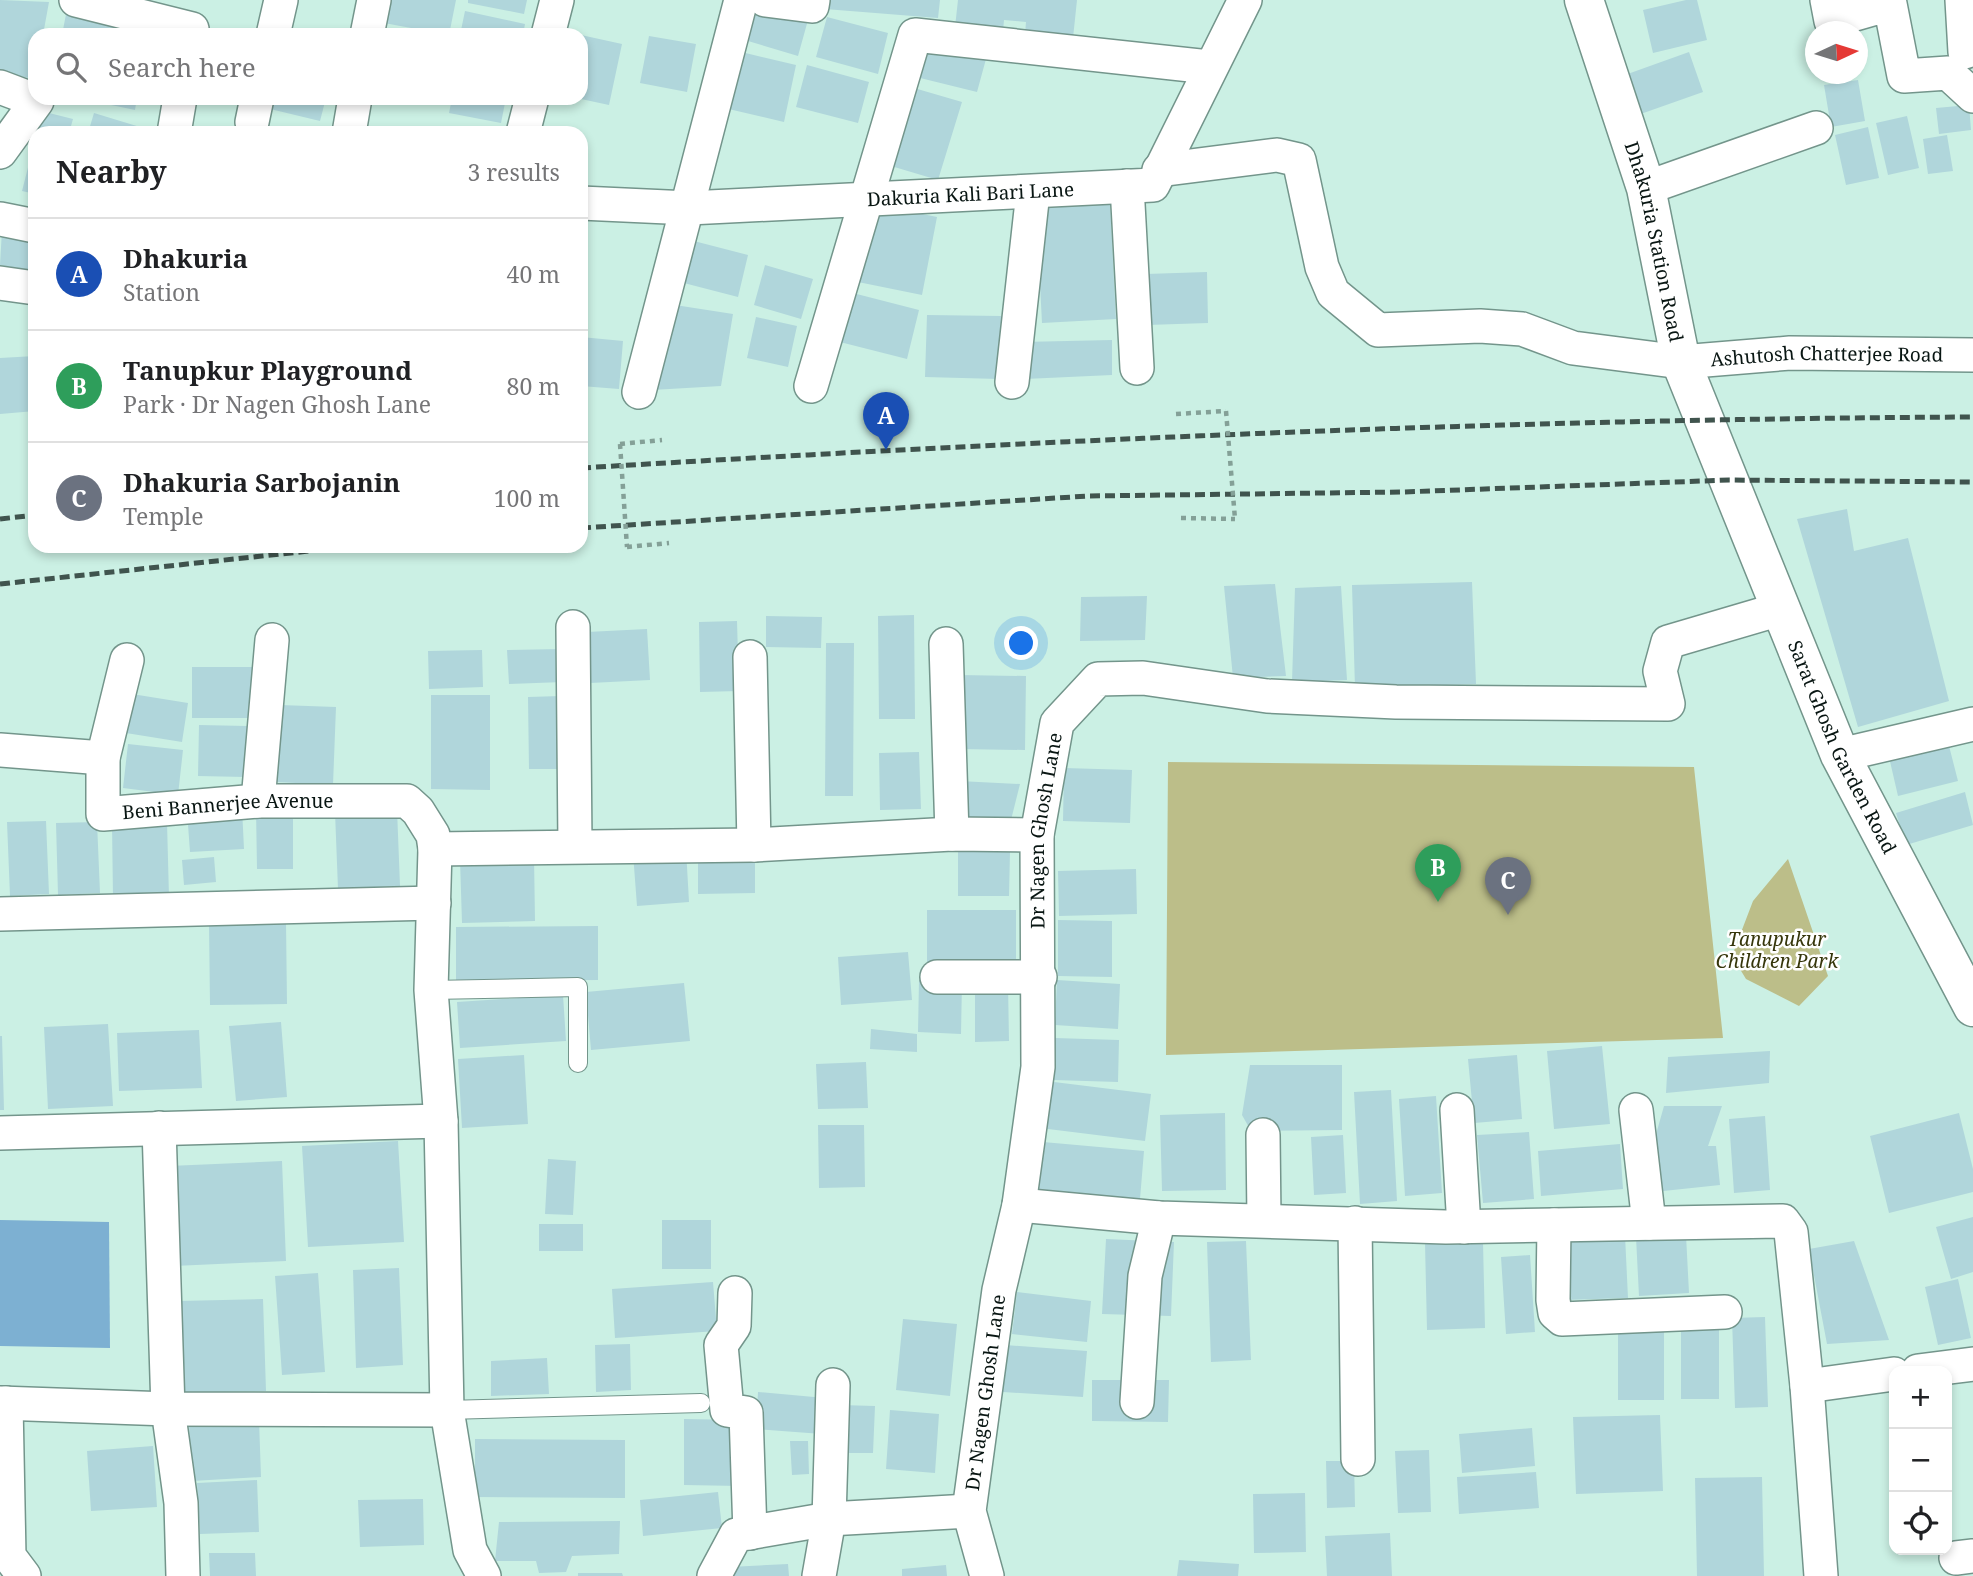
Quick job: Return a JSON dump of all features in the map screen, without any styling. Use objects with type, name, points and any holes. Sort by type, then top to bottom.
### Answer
[{"type":"street","points":[[76,0],[193,21]]},
{"type":"street","points":[[274,28],[281,0]]},
{"type":"street","points":[[368,28],[374,0]]},
{"type":"street","points":[[550,28],[557,0]]},
{"type":"street","points":[[639,392],[741,0]]},
{"type":"street","points":[[765,0],[812,6],[813,0]]},
{"type":"street","points":[[1159,170],[1245,0]]},
{"type":"street","name":"Dhakuria Station Road","points":[[1584,0],[1646,188],[1681,362],[1729,480]]},
{"type":"street","points":[[1827,0],[1831,21],[1890,4],[1904,76],[1948,73],[1973,96]]},
{"type":"street","points":[[1962,0],[1965,52]]},
{"type":"street","points":[[811,386],[915,35],[1209,67]]},
{"type":"street","points":[[0,88],[28,98]]},
{"type":"street","points":[[0,152],[34,105]]},
{"type":"street","points":[[175,126],[179,105]]},
{"type":"street","points":[[350,126],[354,105]]},
{"type":"street","points":[[525,126],[530,105]]},
{"type":"street","points":[[1646,188],[1816,128]]},
{"type":"street","name":"Ashutosh Chatterjee Road","points":[[1159,170],[1277,155],[1299,160],[1322,267],[1333,293],[1378,330],[1480,326],[1522,329],[1573,348],[1681,362],[1790,353],[1973,355]]},
{"type":"street","name":"Dakuria Kali Bari Lane","points":[[588,203],[689,208],[1153,185],[1159,170]]},
{"type":"street","points":[[1127,186],[1138,368]]},
{"type":"street","points":[[1012,382],[1033,192]]},
{"type":"street","points":[[0,219],[28,225]]},
{"type":"street","points":[[0,283],[28,287]]},
{"type":"street","name":"Sarat Ghosh Garden Road","points":[[1729,480],[1840,755],[1973,1007]]},
{"type":"street","name":"Dr Nagen Ghosh Lane","points":[[987,1576],[969,1511],[999,1290],[1019,1205],[1038,1067],[1040,978],[1037,835],[1057,723],[1098,679],[1143,678],[1267,696],[1396,702],[1668,704],[1660,671],[1668,642],[1780,609]]},
{"type":"street","points":[[573,627],[575,846]]},
{"type":"street","points":[[258,801],[272,640]]},
{"type":"street","points":[[946,644],[952,834]]},
{"type":"street","points":[[750,657],[754,845]]},
{"type":"street","name":"Beni Bannerjee Avenue","points":[[127,660],[103,758],[103,814],[258,801],[407,801],[418,811],[433,835],[435,849]]},
{"type":"street","points":[[1840,755],[1973,724]]},
{"type":"street","points":[[0,750],[103,758]]},
{"type":"street","points":[[484,1576],[470,1550],[447,1410],[441,1121],[432,990],[435,849],[754,845],[952,834],[1037,835]]},
{"type":"street","points":[[0,915],[434,903]]},
{"type":"street","points":[[937,977],[1040,978]]},
{"type":"street","points":[[1636,1110],[1649,1223]]},
{"type":"street","points":[[1457,1111],[1464,1227]]},
{"type":"street","points":[[0,1133],[441,1121]]},
{"type":"street","points":[[159,1128],[168,1409],[181,1503],[183,1576]]},
{"type":"street","points":[[1263,1135],[1264,1220]]},
{"type":"street","points":[[1019,1205],[1159,1218],[1464,1227],[1783,1221],[1791,1232],[1807,1385],[1821,1576]]},
{"type":"street","points":[[1137,1402],[1145,1276],[1159,1218]]},
{"type":"street","points":[[1355,1223],[1358,1459]]},
{"type":"street","points":[[1554,1225],[1553,1300],[1555,1313],[1562,1319],[1725,1312]]},
{"type":"street","points":[[735,1293],[734,1326],[721,1345],[727,1410],[746,1413],[750,1532]]},
{"type":"street","points":[[1952,1367],[1973,1364]]},
{"type":"street","points":[[1807,1385],[1889,1375]]},
{"type":"street","points":[[819,1576],[829,1519],[833,1385]]},
{"type":"street","points":[[24,1576],[9,1556],[3,1403],[168,1409],[447,1410]]},
{"type":"street","points":[[713,1576],[736,1535],[829,1519],[969,1511]]},
{"type":"lane","points":[[432,990],[578,987],[578,1063]]},
{"type":"lane","points":[[447,1410],[701,1403]]},
{"type":"path","points":[[1176,414],[1226,411],[1235,519],[1181,518]]},
{"type":"path","points":[[662,440],[620,444],[628,547],[669,543]]},
{"type":"green space","points":[[1168,762],[1694,767],[1723,1038],[1166,1055]]},
{"type":"green space","name":"Tanupukur Children Park","points":[[1788,859],[1828,976],[1799,1006],[1746,979],[1732,956],[1753,901]]},
{"type":"water","points":[[0,1220],[109,1222],[110,1348],[0,1346]]},
{"type":"building","points":[[0,0],[49,2],[44,28],[28,28],[28,78],[0,72]]},
{"type":"building","points":[[388,0],[456,0],[450,28],[411,28],[384,23]]},
{"type":"building","points":[[468,0],[527,0],[524,14],[468,3]]},
{"type":"building","points":[[826,0],[940,0],[938,18],[825,9]]},
{"type":"building","points":[[958,0],[1077,0],[1073,38],[1025,34],[1026,22],[1004,20],[1003,31],[955,27]]},
{"type":"building","points":[[1697,0],[1707,40],[1653,53],[1643,10]]},
{"type":"building","points":[[749,3],[808,20],[798,56],[738,38]]},
{"type":"building","points":[[67,9],[127,28],[63,28]]},
{"type":"building","points":[[465,11],[525,24],[524,28],[461,28]]},
{"type":"building","points":[[827,17],[888,33],[878,74],[816,57]]},
{"type":"building","points":[[649,36],[696,44],[687,92],[640,83]]},
{"type":"building","points":[[588,37],[622,44],[609,105],[588,100]]},
{"type":"building","points":[[920,42],[986,59],[977,92],[912,76]]},
{"type":"building","points":[[733,50],[796,65],[784,122],[720,107]]},
{"type":"building","points":[[1689,52],[1703,92],[1635,116],[1622,76]]},
{"type":"building","points":[[807,65],[869,82],[858,123],[796,107]]},
{"type":"building","points":[[1859,84],[1865,121],[1831,127],[1824,85]]},
{"type":"building","points":[[914,88],[962,102],[938,180],[891,166]]},
{"type":"building","points":[[111,105],[136,105],[135,110]]},
{"type":"building","points":[[267,105],[324,105],[320,121],[266,108]]},
{"type":"building","points":[[451,105],[505,105],[501,123],[449,113]]},
{"type":"building","points":[[1969,105],[1971,130],[1939,134],[1936,108]]},
{"type":"building","points":[[41,111],[73,119],[71,126],[37,126]]},
{"type":"building","points":[[94,113],[137,126],[90,126]]},
{"type":"building","points":[[1907,116],[1919,168],[1888,175],[1876,123]]},
{"type":"building","points":[[1868,127],[1879,178],[1846,185],[1835,135]]},
{"type":"building","points":[[1947,135],[1953,171],[1928,174],[1923,139]]},
{"type":"building","points":[[28,167],[28,192],[22,191]]},
{"type":"building","points":[[1110,202],[1116,319],[1042,323],[1036,205]]},
{"type":"building","points":[[874,204],[937,217],[922,295],[858,282]]},
{"type":"building","points":[[2,230],[28,234],[28,270],[0,265]]},
{"type":"building","points":[[690,240],[748,255],[738,297],[680,282]]},
{"type":"building","points":[[765,265],[813,279],[801,319],[754,305]]},
{"type":"building","points":[[1207,272],[1208,323],[1147,325],[1146,274]]},
{"type":"building","points":[[845,291],[919,310],[907,359],[832,340]]},
{"type":"building","points":[[675,305],[733,314],[721,386],[652,390]]},
{"type":"building","points":[[927,315],[1001,316],[999,379],[925,377]]},
{"type":"building","points":[[756,317],[797,326],[788,367],[747,358]]},
{"type":"building","points":[[588,338],[623,341],[619,389],[588,387]]},
{"type":"building","points":[[1112,340],[1112,375],[1025,379],[1022,342]]},
{"type":"building","points":[[28,356],[28,412],[0,414],[0,358]]},
{"type":"building","points":[[1847,509],[1854,551],[1908,538],[1949,701],[1858,727],[1797,519]]},
{"type":"building","points":[[1472,582],[1476,684],[1355,688],[1352,585]]},
{"type":"building","points":[[1275,584],[1286,676],[1233,678],[1224,586]]},
{"type":"building","points":[[1341,586],[1347,680],[1292,682],[1295,588]]},
{"type":"building","points":[[1147,596],[1145,640],[1080,641],[1081,597]]},
{"type":"building","points":[[914,615],[915,719],[879,719],[878,616]]},
{"type":"building","points":[[766,616],[822,617],[821,648],[766,647]]},
{"type":"building","points":[[737,621],[739,691],[700,692],[699,622]]},
{"type":"building","points":[[647,629],[650,680],[590,683],[587,632]]},
{"type":"building","points":[[826,643],[854,643],[853,796],[825,796]]},
{"type":"building","points":[[562,649],[563,682],[509,684],[507,650]]},
{"type":"building","points":[[482,650],[483,687],[429,689],[428,651]]},
{"type":"building","points":[[192,667],[260,667],[260,718],[192,718]]},
{"type":"building","points":[[959,675],[1026,676],[1025,750],[958,749]]},
{"type":"building","points":[[132,694],[188,703],[182,742],[126,733]]},
{"type":"building","points":[[431,695],[490,695],[490,790],[431,789]]},
{"type":"building","points":[[561,696],[561,769],[529,769],[528,697]]},
{"type":"building","points":[[280,705],[336,707],[333,785],[277,782]]},
{"type":"building","points":[[199,725],[247,726],[246,777],[198,776]]},
{"type":"building","points":[[1948,742],[1958,781],[1898,796],[1889,757]]},
{"type":"building","points":[[128,744],[183,750],[178,795],[123,788]]},
{"type":"building","points":[[919,752],[921,809],[880,810],[879,753]]},
{"type":"building","points":[[1064,768],[1132,770],[1130,823],[1063,821]]},
{"type":"building","points":[[959,781],[1020,784],[1009,828],[960,827]]},
{"type":"building","points":[[1965,792],[1973,825],[1906,845],[1896,813]]},
{"type":"building","points":[[242,808],[244,849],[190,852],[187,811]]},
{"type":"building","points":[[256,809],[293,809],[293,869],[257,869]]},
{"type":"building","points":[[397,809],[400,886],[338,889],[335,812]]},
{"type":"building","points":[[46,821],[49,894],[10,896],[7,822]]},
{"type":"building","points":[[97,822],[100,893],[58,895],[56,823]]},
{"type":"building","points":[[167,822],[169,897],[113,898],[112,823]]},
{"type":"building","points":[[686,849],[689,902],[637,906],[633,853]]},
{"type":"building","points":[[698,850],[755,851],[755,893],[698,894]]},
{"type":"building","points":[[958,852],[1010,852],[1009,896],[958,896]]},
{"type":"building","points":[[214,857],[216,882],[184,885],[182,860]]},
{"type":"building","points":[[534,857],[535,921],[462,923],[460,859]]},
{"type":"building","points":[[1136,869],[1137,914],[1059,916],[1058,871]]},
{"type":"building","points":[[927,910],[1016,910],[1016,964],[927,965]]},
{"type":"building","points":[[1058,920],[1112,921],[1112,977],[1058,976]]},
{"type":"building","points":[[286,922],[287,1004],[210,1005],[209,923]]},
{"type":"building","points":[[598,926],[598,980],[456,981],[456,927]]},
{"type":"building","points":[[908,952],[912,1000],[841,1005],[838,957]]},
{"type":"building","points":[[919,980],[962,982],[961,1034],[918,1032]]},
{"type":"building","points":[[1057,980],[1120,984],[1118,1029],[1055,1025]]},
{"type":"building","points":[[684,983],[690,1041],[591,1050],[586,992]]},
{"type":"building","points":[[1008,983],[1009,1041],[975,1042],[975,984]]},
{"type":"building","points":[[563,995],[566,1041],[460,1048],[457,1002]]},
{"type":"building","points":[[281,1022],[287,1097],[236,1101],[229,1026]]},
{"type":"building","points":[[108,1024],[113,1106],[48,1109],[44,1027]]},
{"type":"building","points":[[871,1029],[917,1034],[917,1052],[870,1049]]},
{"type":"building","points":[[199,1030],[202,1088],[119,1091],[117,1033]]},
{"type":"building","points":[[2,1036],[4,1110],[0,1110]]},
{"type":"building","points":[[1055,1038],[1119,1040],[1118,1082],[1054,1080]]},
{"type":"building","points":[[1602,1046],[1610,1124],[1554,1129],[1547,1051]]},
{"type":"building","points":[[1770,1051],[1769,1083],[1666,1093],[1668,1057]]},
{"type":"building","points":[[524,1055],[528,1124],[462,1128],[458,1059]]},
{"type":"building","points":[[1517,1055],[1522,1119],[1474,1123],[1468,1059]]},
{"type":"building","points":[[866,1062],[868,1108],[818,1109],[816,1064]]},
{"type":"building","points":[[1250,1065],[1342,1065],[1342,1130],[1251,1131],[1242,1115]]},
{"type":"building","points":[[1046,1081],[1151,1094],[1145,1141],[1040,1128]]},
{"type":"building","points":[[1391,1090],[1397,1201],[1360,1204],[1354,1092]]},
{"type":"building","points":[[1436,1096],[1442,1193],[1405,1196],[1399,1099]]},
{"type":"building","points":[[1664,1106],[1722,1106],[1708,1146],[1716,1146],[1720,1185],[1654,1192],[1651,1152]]},
{"type":"building","points":[[1225,1113],[1226,1190],[1162,1191],[1160,1115]]},
{"type":"building","points":[[1959,1113],[1973,1169],[1973,1192],[1889,1213],[1870,1136]]},
{"type":"building","points":[[1765,1116],[1770,1190],[1734,1193],[1729,1119]]},
{"type":"building","points":[[818,1125],[864,1125],[865,1187],[819,1188]]},
{"type":"building","points":[[1529,1132],[1534,1199],[1483,1203],[1477,1135]]},
{"type":"building","points":[[1343,1135],[1346,1193],[1314,1195],[1311,1137]]},
{"type":"building","points":[[398,1141],[404,1242],[308,1247],[302,1146]]},
{"type":"building","points":[[1043,1142],[1144,1151],[1140,1199],[1039,1190]]},
{"type":"building","points":[[1620,1144],[1623,1189],[1541,1196],[1538,1151]]},
{"type":"building","points":[[548,1159],[576,1161],[573,1215],[545,1214]]},
{"type":"building","points":[[282,1161],[286,1261],[174,1266],[169,1166]]},
{"type":"building","points":[[1973,1217],[1973,1272],[1951,1279],[1936,1227]]},
{"type":"building","points":[[662,1220],[711,1220],[711,1269],[662,1269]]},
{"type":"building","points":[[539,1224],[583,1224],[583,1251],[539,1251]]},
{"type":"building","points":[[1625,1235],[1628,1298],[1563,1300],[1560,1239]]},
{"type":"building","points":[[1686,1235],[1689,1293],[1639,1296],[1636,1237]]},
{"type":"building","points":[[1106,1239],[1174,1242],[1171,1316],[1102,1314]]},
{"type":"building","points":[[1246,1241],[1251,1360],[1211,1362],[1207,1242]]},
{"type":"building","points":[[1854,1241],[1889,1340],[1827,1344],[1809,1249]]},
{"type":"building","points":[[1483,1242],[1485,1328],[1427,1330],[1425,1243]]},
{"type":"building","points":[[1530,1255],[1535,1332],[1506,1334],[1501,1257]]},
{"type":"building","points":[[399,1268],[403,1365],[356,1368],[353,1270]]},
{"type":"building","points":[[318,1273],[325,1372],[282,1375],[275,1276]]},
{"type":"building","points":[[1958,1279],[1971,1338],[1938,1345],[1925,1287]]},
{"type":"building","points":[[713,1282],[717,1331],[615,1338],[612,1289]]},
{"type":"building","points":[[1017,1292],[1091,1301],[1087,1342],[1012,1334]]},
{"type":"building","points":[[263,1299],[266,1391],[181,1393],[179,1301]]},
{"type":"building","points":[[1765,1317],[1768,1407],[1735,1408],[1732,1318]]},
{"type":"building","points":[[903,1319],[957,1324],[950,1396],[896,1390]]},
{"type":"building","points":[[1681,1321],[1719,1321],[1719,1399],[1681,1399]]},
{"type":"building","points":[[1618,1323],[1664,1323],[1664,1400],[1618,1400]]},
{"type":"building","points":[[630,1344],[631,1390],[596,1392],[595,1345]]},
{"type":"building","points":[[1005,1345],[1087,1351],[1083,1397],[1003,1392]]},
{"type":"building","points":[[547,1358],[549,1394],[491,1396],[491,1361]]},
{"type":"building","points":[[1092,1380],[1169,1380],[1168,1422],[1092,1421]]},
{"type":"building","points":[[758,1392],[825,1398],[822,1434],[756,1429]]},
{"type":"building","points":[[840,1405],[875,1406],[873,1453],[839,1453]]},
{"type":"building","points":[[890,1410],[939,1414],[935,1473],[886,1469]]},
{"type":"building","points":[[1660,1415],[1663,1491],[1576,1494],[1573,1417]]},
{"type":"building","points":[[684,1419],[740,1420],[740,1486],[684,1485]]},
{"type":"building","points":[[259,1420],[261,1477],[192,1481],[189,1424]]},
{"type":"building","points":[[1532,1428],[1535,1466],[1462,1473],[1459,1434]]},
{"type":"building","points":[[475,1439],[625,1440],[625,1498],[475,1497]]},
{"type":"building","points":[[790,1441],[808,1441],[809,1474],[792,1475]]},
{"type":"building","points":[[153,1446],[157,1507],[91,1511],[87,1451]]},
{"type":"building","points":[[1429,1450],[1431,1512],[1398,1513],[1395,1451]]},
{"type":"building","points":[[1326,1461],[1354,1461],[1355,1507],[1327,1508]]},
{"type":"building","points":[[1536,1472],[1539,1508],[1459,1514],[1457,1477]]},
{"type":"building","points":[[1762,1477],[1764,1576],[1697,1576],[1695,1478]]},
{"type":"building","points":[[257,1480],[259,1532],[200,1534],[197,1483]]},
{"type":"building","points":[[718,1492],[722,1528],[643,1536],[640,1500]]},
{"type":"building","points":[[1305,1493],[1306,1552],[1254,1553],[1253,1494]]},
{"type":"building","points":[[423,1499],[424,1545],[360,1547],[358,1500]]},
{"type":"building","points":[[620,1521],[619,1554],[572,1556],[566,1572],[539,1573],[536,1561],[495,1561],[499,1522]]},
{"type":"building","points":[[1390,1533],[1392,1576],[1327,1576],[1325,1536]]},
{"type":"building","points":[[209,1553],[255,1553],[256,1576],[210,1576]]},
{"type":"building","points":[[1179,1560],[1239,1564],[1238,1576],[1177,1576]]},
{"type":"building","points":[[788,1564],[789,1576],[730,1576],[730,1567]]},
{"type":"building","points":[[946,1565],[947,1576],[902,1576],[902,1569]]},
{"type":"building","points":[[578,1573],[622,1573],[623,1576],[578,1576]]},
{"type":"railway","points":[[588,468],[1277,433],[1625,422],[1973,417]]},
{"type":"railway","points":[[588,528],[1088,496],[1403,492],[1729,480],[1973,482]]},
{"type":"railway","points":[[0,519],[28,516]]},
{"type":"railway","points":[[0,584],[290,553]]},
{"type":"place","name":"Dhakuria","points":[[886,450]]},
{"type":"place","name":"Tanupkur Playground","points":[[1438,902]]},
{"type":"place","name":"Dhakuria Sarbojanin","points":[[1508,915]]}]
